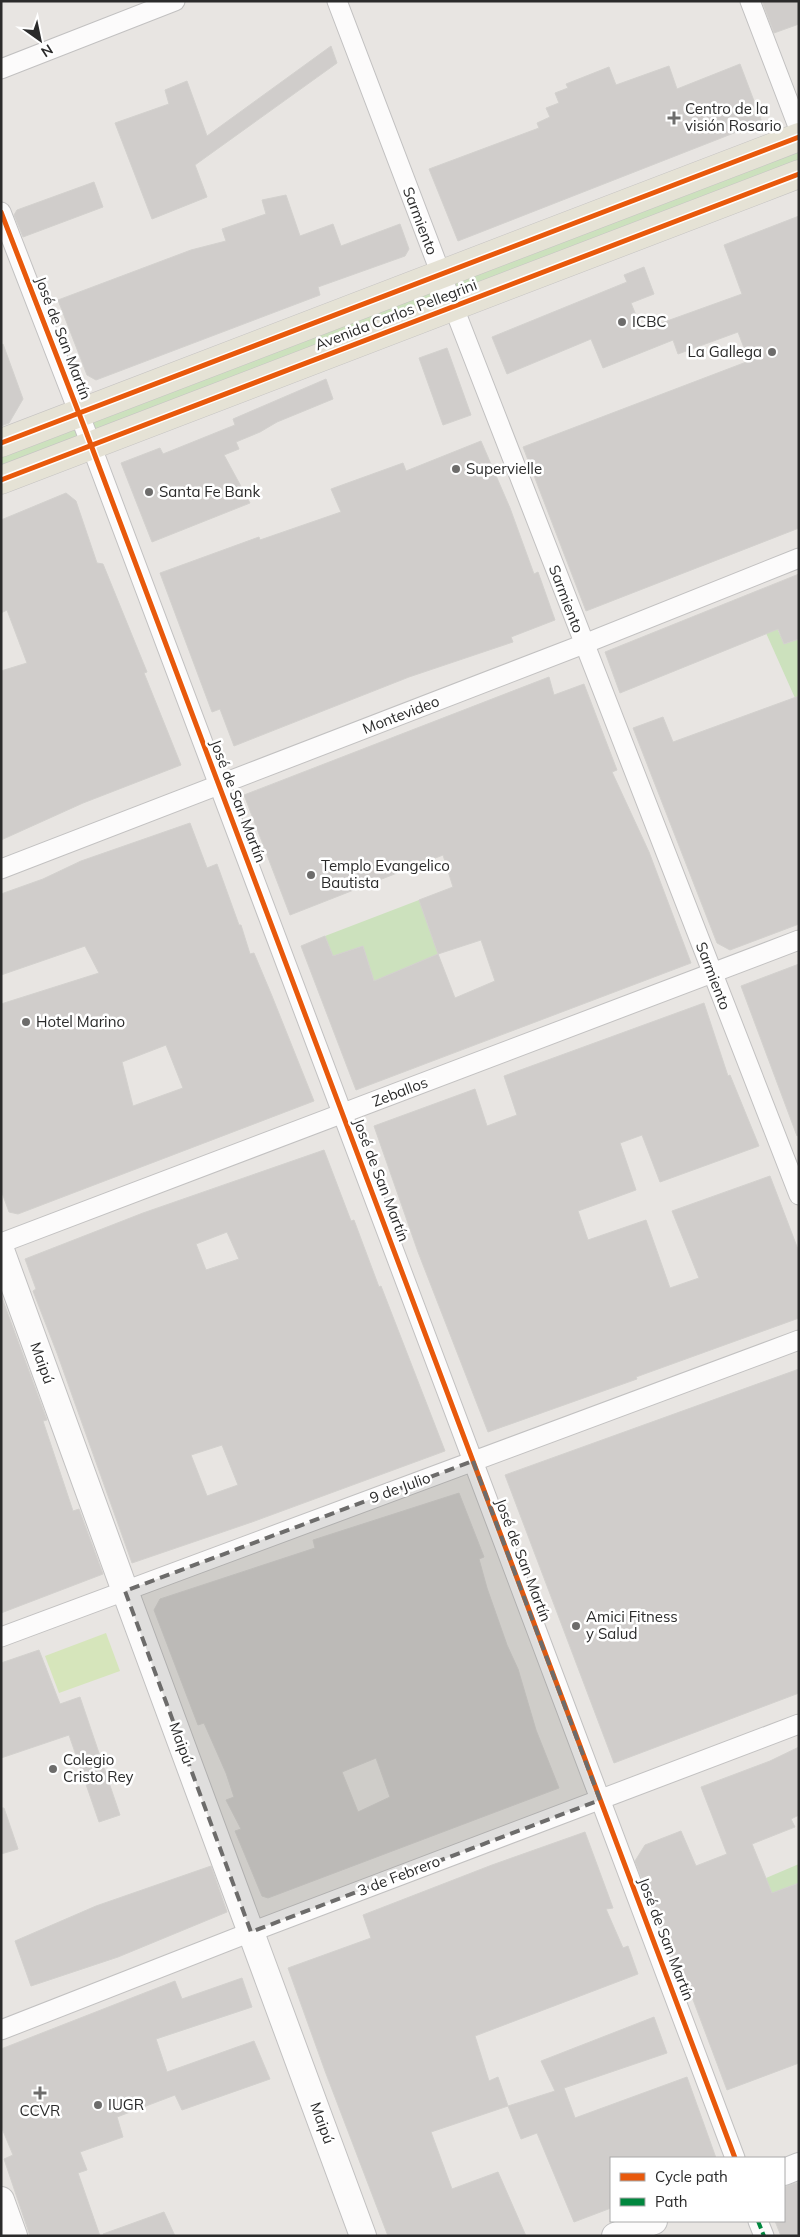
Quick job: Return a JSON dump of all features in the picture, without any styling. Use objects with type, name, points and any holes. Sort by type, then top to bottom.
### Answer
[{"type":"main road","name":"Avenida Carlos Pellegrini","points":[[1,443],[799,137]]},
{"type":"main road","name":"Avenida Carlos Pellegrini","points":[[1,480],[799,174]]},
{"type":"main road","name":"Maipú","points":[[1,1250],[124,1591],[363,2236]]},
{"type":"main road","points":[[785,2172],[799,2166]]},
{"type":"main road","points":[[1,2200],[14,2236]]},
{"type":"main road","points":[[615,2236],[651,2222]]},
{"type":"street","points":[[1,69],[175,1]]},
{"type":"street","name":"Sarmiento","points":[[336,1],[799,1195]]},
{"type":"street","points":[[750,1],[799,129]]},
{"type":"street","name":"José de San Martín","points":[[1,212],[79,413],[735,2157]]},
{"type":"street","name":"Montevideo","points":[[1,869],[584,644],[799,558]]},
{"type":"street","name":"Zeballos","points":[[1,1244],[799,940]]},
{"type":"street","name":"9 de Julio","points":[[1,1637],[799,1340]]},
{"type":"street","name":"3 de Febrero","points":[[1,2030],[250,1932],[799,1724]]},
{"type":"street","points":[[758,2222],[764,2236]]},
{"type":"highlighted area","points":[[473,1461],[600,1800],[251,1932],[125,1591]]},
{"type":"green space","points":[[799,137],[799,174],[1,480],[1,443]]},
{"type":"green space","points":[[777,628],[784,644],[799,639],[799,696],[795,698],[766,633]]},
{"type":"green space","points":[[419,900],[438,954],[374,981],[363,946],[333,956],[325,936]]},
{"type":"green space","points":[[106,1633],[120,1671],[59,1693],[45,1656]]},
{"type":"green space","points":[[799,1864],[799,1883],[772,1893],[766,1878]]},
{"type":"building","points":[[762,1],[799,1],[799,24],[774,33]]},
{"type":"building","points":[[331,46],[337,63],[195,165],[207,197],[152,219],[115,123],[169,104],[165,90],[187,81],[207,136]]},
{"type":"building","points":[[740,64],[762,122],[458,241],[429,169],[539,128],[537,123],[550,117],[546,108],[559,103],[555,93],[568,88],[566,84],[609,67],[616,85],[669,66],[677,89]]},
{"type":"building","points":[[94,182],[103,207],[23,237],[14,215],[17,210]]},
{"type":"building","points":[[286,195],[300,236],[333,224],[341,246],[400,224],[409,249],[405,256],[318,287],[320,295],[96,380],[87,375],[58,300],[191,250],[226,241],[222,229],[266,214],[262,200]]},
{"type":"building","points":[[799,216],[799,528],[586,611],[523,447],[749,361],[738,332],[678,354],[673,340],[603,368],[591,339],[507,374],[492,337],[627,282],[624,275],[644,267],[654,294],[631,303],[642,330],[742,294],[724,245]]},
{"type":"building","points":[[3,344],[23,399],[9,423],[1,426],[1,345]]},
{"type":"building","points":[[447,348],[471,415],[443,425],[419,358]]},
{"type":"building","points":[[326,379],[333,399],[277,422],[260,432],[236,442],[239,449],[224,455],[250,503],[152,542],[121,463],[160,448],[163,454],[235,425],[233,419]]},
{"type":"building","points":[[481,441],[510,508],[534,574],[538,572],[555,620],[511,637],[513,642],[409,677],[234,746],[220,709],[212,712],[160,573],[259,537],[260,540],[341,512],[331,489],[403,463],[406,471]]},
{"type":"building","points":[[66,493],[76,501],[97,563],[103,564],[147,672],[144,673],[181,765],[83,803],[1,840],[1,671],[27,663],[7,610],[1,613],[1,520]]},
{"type":"building","points":[[799,574],[799,639],[784,644],[778,629],[620,693],[605,652]]},
{"type":"building","points":[[549,677],[554,695],[584,684],[617,770],[612,772],[649,852],[691,963],[356,1090],[301,946],[325,936],[333,956],[363,946],[374,981],[438,954],[419,900],[453,887],[443,855],[290,915],[244,795]],"holes":[[[481,940],[495,981],[455,998],[438,954]]]},
{"type":"building","points":[[799,696],[799,924],[730,950],[717,943],[633,728],[663,717],[673,742]]},
{"type":"building","points":[[190,823],[207,868],[217,864],[239,925],[241,925],[250,954],[254,953],[314,1101],[18,1214],[9,1212],[1,1190],[1,1004],[99,973],[85,946],[1,975],[1,894],[43,879],[81,861]],"holes":[[[166,1045],[183,1088],[133,1106],[122,1062]]]},
{"type":"building","points":[[799,964],[799,1135],[797,1136],[741,986]]},
{"type":"building","points":[[704,1003],[728,1076],[730,1075],[759,1146],[660,1182],[642,1135],[620,1143],[636,1190],[578,1211],[588,1240],[646,1220],[670,1288],[699,1278],[672,1211],[770,1176],[799,1252],[799,1318],[636,1377],[637,1379],[488,1432],[418,1252],[374,1126],[475,1089],[487,1126],[517,1115],[504,1076]]},
{"type":"building","points":[[324,1150],[351,1221],[354,1220],[379,1287],[381,1286],[445,1451],[252,1522],[132,1563],[33,1291],[36,1289],[25,1259],[143,1213]],"holes":[[[227,1232],[239,1259],[206,1270],[196,1244]],[[222,1445],[238,1485],[207,1496],[191,1455]]]},
{"type":"building","points":[[1,1295],[47,1420],[43,1421],[73,1511],[79,1509],[103,1574],[1,1613]]},
{"type":"building","points":[[799,1369],[799,1693],[614,1763],[505,1475]]},
{"type":"building","points":[[459,1493],[484,1557],[479,1559],[487,1588],[507,1645],[518,1669],[536,1730],[559,1788],[268,1898],[262,1896],[235,1831],[241,1829],[226,1800],[234,1797],[226,1773],[204,1723],[198,1725],[154,1610],[160,1599],[315,1548],[313,1540]],"holes":[[[376,1758],[390,1797],[358,1812],[342,1772]]]},
{"type":"building","points":[[39,1650],[60,1704],[80,1697],[120,1815],[99,1822],[69,1735],[1,1758],[1,1663]]},
{"type":"building","points":[[799,1747],[799,1815],[791,1819],[795,1827],[752,1844],[772,1893],[799,1883],[799,2063],[727,2090],[677,1957],[672,1959],[635,1861],[645,1845],[681,1831],[696,1866],[727,1854],[701,1787],[770,1761]]},
{"type":"building","points":[[1,1808],[4,1808],[18,1849],[1,1854]]},
{"type":"building","points":[[585,1832],[613,1908],[606,1909],[623,1948],[628,1946],[638,1974],[475,2036],[489,2081],[498,2077],[508,2106],[431,2132],[452,2189],[498,2172],[526,2236],[388,2236],[288,1968],[371,1938],[363,1915],[492,1865]]},
{"type":"building","points":[[211,1866],[227,1912],[118,1957],[31,1986],[15,1941],[96,1906]]},
{"type":"building","points":[[242,1978],[252,2007],[156,2039],[167,2072],[254,2041],[270,2079],[182,2110],[175,2095],[117,2117],[123,2137],[80,2152],[87,2170],[78,2173],[100,2236],[30,2236],[4,2159],[13,2155],[1,2126],[1,2049],[175,1981],[182,1999]]},
{"type":"building","points":[[654,2017],[667,2053],[564,2088],[575,2118],[687,2077],[716,2157],[610,2157],[610,2208],[574,2222],[537,2133],[521,2139],[508,2106],[555,2091],[541,2061]]},
{"type":"building","points":[[799,2182],[799,2236],[781,2236],[775,2222],[785,2222],[785,2187]]},
{"type":"building","points":[[164,2212],[175,2236],[104,2236],[103,2234]]},
{"type":"marked path","points":[[758,2222],[764,2236]]},
{"type":"cycle path","points":[[1,443],[799,137]]},
{"type":"cycle path","points":[[1,480],[799,174]]},
{"type":"cycle path","points":[[1,212],[85,429],[735,2157]]},
{"type":"place","name":"Centro de la visión Rosario","points":[[674,118]]},
{"type":"place","name":"ICBC","points":[[622,322]]},
{"type":"place","name":"La Gallega","points":[[772,352]]},
{"type":"place","name":"Supervielle","points":[[456,469]]},
{"type":"place","name":"Santa Fe Bank","points":[[149,492]]},
{"type":"place","name":"Templo Evangelico Bautista","points":[[311,875]]},
{"type":"place","name":"Hotel Marino","points":[[26,1022]]},
{"type":"place","name":"Amici Fitness y Salud","points":[[576,1626]]},
{"type":"place","name":"Colegio Cristo Rey","points":[[53,1769]]},
{"type":"place","name":"CCVR","points":[[40,2093]]},
{"type":"place","name":"IUGR","points":[[98,2105]]}]
